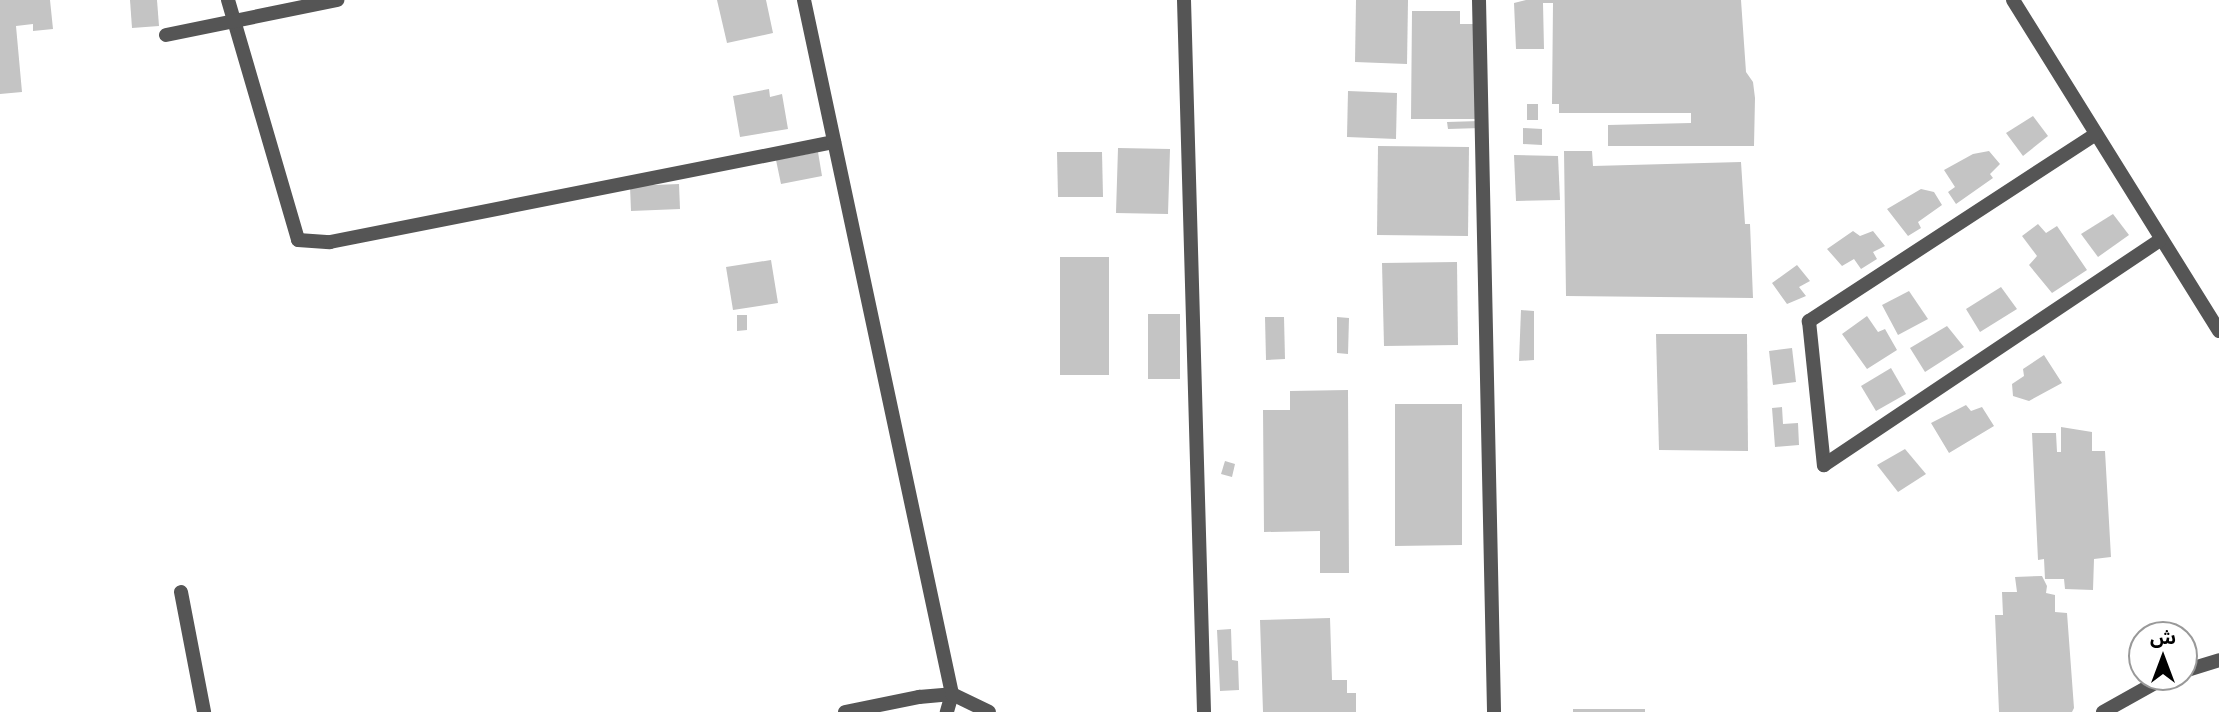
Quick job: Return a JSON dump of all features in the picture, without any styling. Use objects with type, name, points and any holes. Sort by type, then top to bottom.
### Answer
[{"type":"street","points":[[228,0],[298,240],[330,242],[834,142]]},
{"type":"street","points":[[166,35],[337,0]]},
{"type":"street","points":[[804,0],[952,694],[947,712]]},
{"type":"street","points":[[1184,0],[1203,712]]},
{"type":"street","points":[[1479,0],[1494,712]]},
{"type":"street","points":[[2013,0],[2219,331]]},
{"type":"street","points":[[2096,134],[1809,321],[1824,465],[2160,240]]},
{"type":"street","points":[[181,592],[204,712]]},
{"type":"street","points":[[2198,667],[2219,660]]},
{"type":"street","points":[[2103,712],[2141,691]]},
{"type":"street","points":[[845,712],[919,697],[952,694],[989,712]]},
{"type":"building","points":[[0,0],[50,0],[53,29],[33,31],[33,24],[16,26],[22,92],[0,94]]},
{"type":"building","points":[[130,0],[157,0],[159,26],[132,28]]},
{"type":"building","points":[[717,0],[766,0],[773,33],[727,43]]},
{"type":"building","points":[[1356,0],[1408,0],[1407,64],[1355,62]]},
{"type":"building","points":[[1526,0],[1741,0],[1746,72],[1753,82],[1755,98],[1754,146],[1608,146],[1608,125],[1691,123],[1691,113],[1559,113],[1559,104],[1552,104],[1553,3],[1543,3],[1544,49],[1516,49],[1514,3]]},
{"type":"building","points":[[1412,11],[1460,11],[1460,24],[1479,24],[1474,89],[1480,89],[1480,119],[1411,119]]},
{"type":"building","points":[[769,89],[770,97],[782,94],[788,129],[740,137],[733,96]]},
{"type":"building","points":[[1348,91],[1397,93],[1396,139],[1347,137]]},
{"type":"building","points":[[1527,104],[1538,104],[1538,120],[1527,120]]},
{"type":"building","points":[[2033,116],[2048,136],[2023,156],[2006,133]]},
{"type":"building","points":[[1480,121],[1481,128],[1448,129],[1447,122]]},
{"type":"building","points":[[1523,128],[1542,129],[1542,145],[1523,144]]},
{"type":"building","points":[[1378,146],[1469,147],[1468,236],[1377,235]]},
{"type":"building","points":[[1118,148],[1170,149],[1168,214],[1116,213]]},
{"type":"building","points":[[1564,151],[1592,151],[1593,166],[1741,162],[1745,224],[1750,224],[1753,298],[1566,296]]},
{"type":"building","points":[[1989,151],[2000,164],[1990,174],[1993,178],[1956,204],[1948,192],[1955,187],[1944,170],[1973,154]]},
{"type":"building","points":[[818,152],[822,176],[781,184],[776,160]]},
{"type":"building","points":[[1057,152],[1102,152],[1103,197],[1058,197]]},
{"type":"building","points":[[1514,155],[1558,156],[1560,200],[1516,201]]},
{"type":"building","points":[[679,184],[680,209],[631,211],[630,186]]},
{"type":"building","points":[[1921,189],[1934,192],[1942,205],[1918,222],[1921,228],[1908,236],[1887,209]]},
{"type":"building","points":[[2113,214],[2129,235],[2098,257],[2081,234]]},
{"type":"building","points":[[2038,224],[2046,233],[2057,226],[2087,270],[2052,293],[2029,265],[2037,256],[2022,236]]},
{"type":"building","points":[[1853,231],[1860,236],[1873,231],[1885,246],[1873,252],[1877,259],[1861,269],[1854,259],[1842,266],[1827,249]]},
{"type":"building","points":[[1060,257],[1109,257],[1109,375],[1060,375]]},
{"type":"building","points":[[771,260],[778,303],[733,310],[726,267]]},
{"type":"building","points":[[1457,262],[1458,345],[1384,346],[1382,263]]},
{"type":"building","points":[[1797,265],[1810,281],[1799,287],[1806,296],[1787,304],[1772,283]]},
{"type":"building","points":[[2001,287],[2017,309],[1980,332],[1966,309]]},
{"type":"building","points":[[1909,291],[1928,319],[1898,335],[1882,305]]},
{"type":"building","points":[[1521,310],[1534,311],[1534,360],[1519,361]]},
{"type":"building","points":[[1148,314],[1180,314],[1180,379],[1148,379]]},
{"type":"building","points":[[737,315],[747,315],[747,330],[737,331]]},
{"type":"building","points":[[1867,316],[1878,332],[1885,329],[1897,350],[1867,369],[1842,334]]},
{"type":"building","points":[[1265,317],[1284,317],[1285,359],[1266,360]]},
{"type":"building","points":[[1337,317],[1349,318],[1348,354],[1337,353]]},
{"type":"building","points":[[1947,326],[1964,347],[1925,372],[1910,348]]},
{"type":"building","points":[[1656,334],[1747,334],[1748,451],[1659,450]]},
{"type":"building","points":[[1792,348],[1796,382],[1773,385],[1769,351]]},
{"type":"building","points":[[2044,355],[2062,383],[2029,401],[2013,396],[2012,384],[2024,376],[2023,369]]},
{"type":"building","points":[[1891,368],[1906,394],[1876,411],[1861,386]]},
{"type":"building","points":[[1348,390],[1349,573],[1320,573],[1320,531],[1264,532],[1263,410],[1290,410],[1290,391]]},
{"type":"building","points":[[1395,404],[1462,404],[1462,545],[1395,546]]},
{"type":"building","points":[[1966,405],[1971,411],[1982,407],[1994,426],[1949,453],[1931,423]]},
{"type":"building","points":[[1782,407],[1783,424],[1798,423],[1799,445],[1775,447],[1772,408]]},
{"type":"building","points":[[2061,427],[2092,432],[2092,451],[2105,451],[2111,557],[2094,559],[2093,590],[2065,589],[2064,579],[2045,579],[2044,559],[2038,560],[2032,433],[2056,433],[2057,452],[2061,452]]},
{"type":"building","points":[[1905,449],[1926,474],[1898,492],[1877,465]]},
{"type":"building","points":[[1225,461],[1235,464],[1232,477],[1221,474]]},
{"type":"building","points":[[2042,576],[2047,586],[2046,593],[2055,595],[2055,612],[2067,613],[2074,708],[2072,712],[1999,712],[1995,615],[2003,615],[2002,592],[2017,592],[2015,577]]},
{"type":"building","points":[[1330,618],[1332,680],[1347,680],[1347,693],[1356,693],[1356,712],[1263,712],[1260,620]]},
{"type":"building","points":[[1231,629],[1232,660],[1238,661],[1239,690],[1220,691],[1217,630]]},
{"type":"building","points":[[1573,709],[1645,709],[1645,712],[1573,712]]}]
